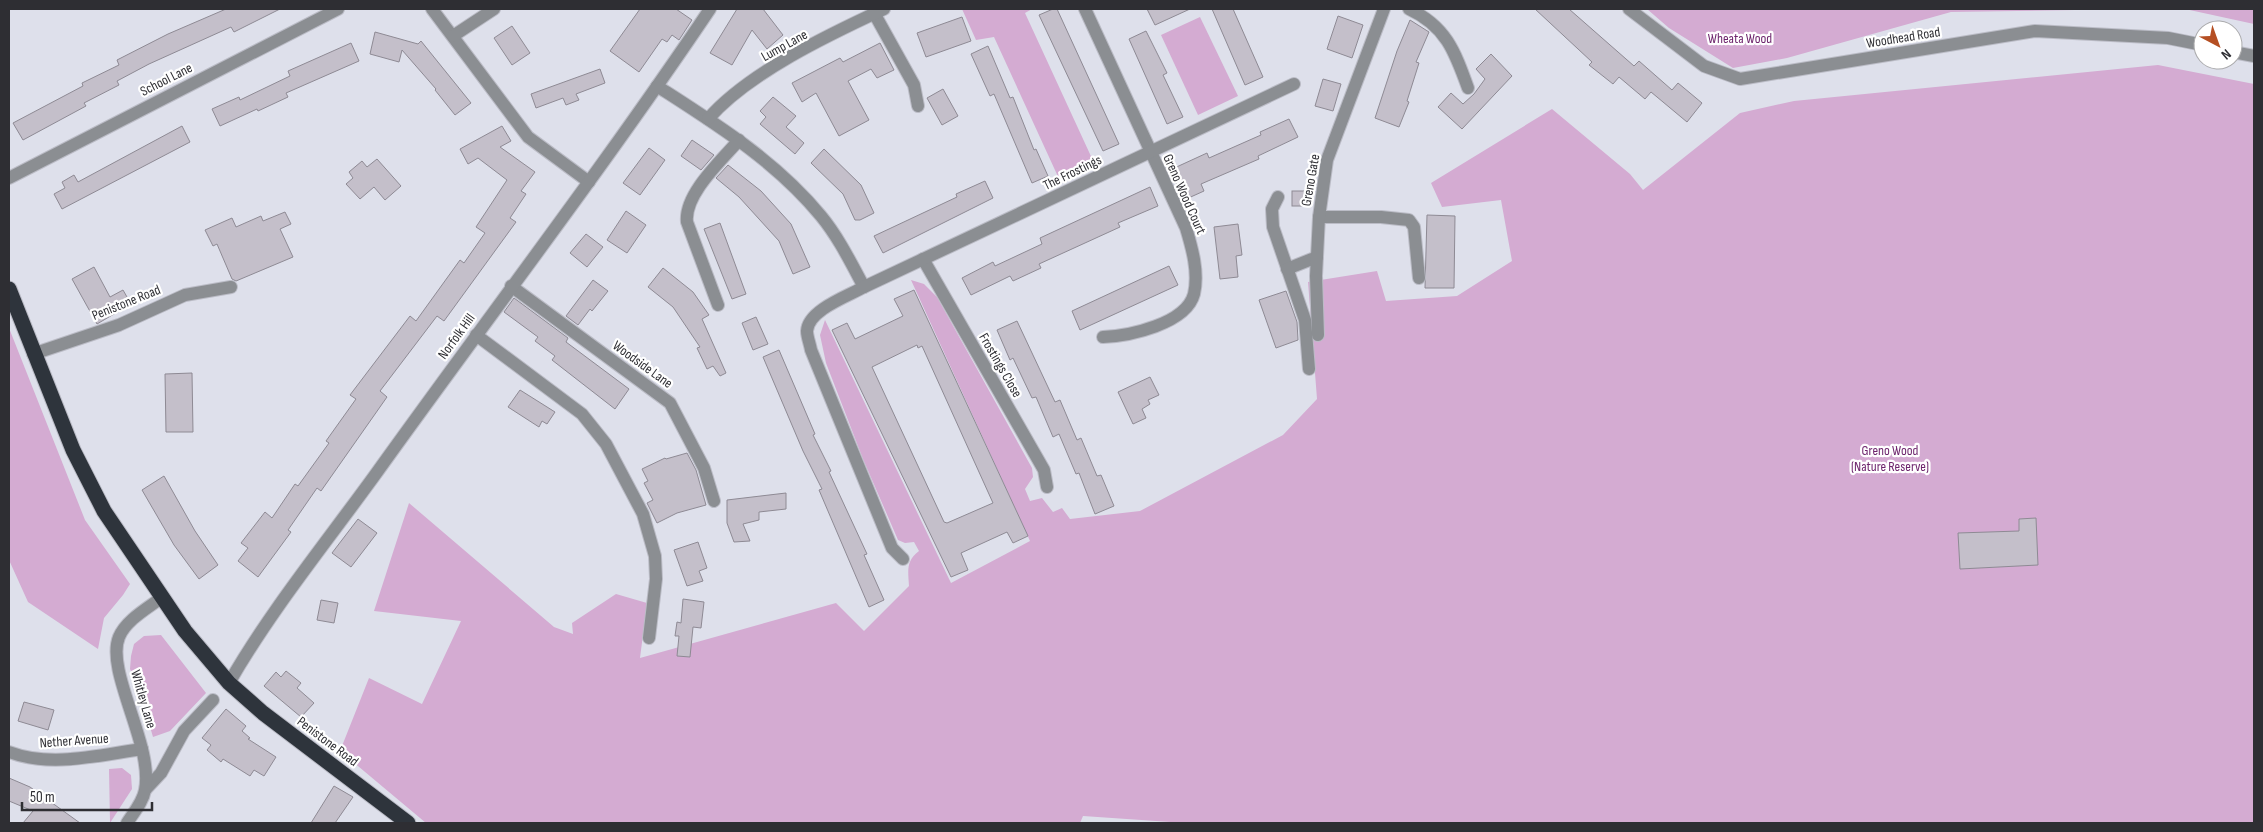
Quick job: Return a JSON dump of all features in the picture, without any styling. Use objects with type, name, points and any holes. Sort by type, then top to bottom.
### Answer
[{"type":"highway","name":"Penistone Road","points":[[9,289],[33,354],[73,450],[104,512],[185,631],[229,683],[263,713],[408,823]]},
{"type":"street","name":"School Lane","points":[[9,178],[338,9]]},
{"type":"street","points":[[432,9],[528,137],[589,182]]},
{"type":"street","points":[[453,36],[494,9]]},
{"type":"street","name":"Norfolk Hill","points":[[229,683],[267,624],[511,286],[589,182],[658,86],[710,9]]},
{"type":"street","name":"Greno Wood Court","points":[[1085,9],[1186,228],[1193,251],[1194,293],[1183,309],[1144,332],[1125,336],[1103,337]]},
{"type":"street","name":"Greno Gate","points":[[1318,335],[1317,257],[1319,217],[1327,160],[1384,9]]},
{"type":"street","points":[[1409,9],[1428,20],[1446,38],[1454,50],[1468,88]]},
{"type":"street","name":"Woodhead Road","points":[[1629,9],[1704,66],[1740,79],[2035,31],[2168,38],[2193,43]]},
{"type":"street","points":[[879,11],[914,85],[918,106]]},
{"type":"street","name":"Lump Lane","points":[[708,119],[724,100],[745,84],[879,11]]},
{"type":"street","name":"The Frostings","points":[[904,559],[892,548],[811,350],[807,331],[809,324],[823,308],[1294,84]]},
{"type":"street","points":[[658,86],[739,140],[773,166],[822,216],[843,246],[864,288]]},
{"type":"street","points":[[718,305],[687,222],[686,213],[696,192],[739,140]]},
{"type":"street","points":[[1278,197],[1272,208],[1273,227],[1305,320],[1308,369]]},
{"type":"street","points":[[1319,217],[1381,217],[1409,220],[1414,227],[1418,278]]},
{"type":"street","points":[[1287,269],[1317,257]]},
{"type":"street","name":"Frostings Close","points":[[923,259],[1044,470],[1047,487]]},
{"type":"street","name":"Woodside Lane","points":[[511,286],[670,403],[704,468],[714,501]]},
{"type":"street","name":"Penistone Road","points":[[33,354],[119,325],[185,295],[231,287]]},
{"type":"street","points":[[476,335],[582,414],[606,444],[643,514],[655,556],[656,579],[649,638]]},
{"type":"street","name":"Whitley Lane","points":[[146,789],[142,749],[119,672],[117,650],[119,637],[126,627],[161,598]]},
{"type":"street","points":[[128,823],[143,799],[146,789],[161,773],[184,731],[213,700]]},
{"type":"street","name":"Nether Avenue","points":[[9,752],[42,760],[66,759],[142,749]]},
{"type":"green space","points":[[962,9],[1032,9],[1025,13],[1095,165],[1060,181],[994,37],[976,40]]},
{"type":"green space","name":"Wheata Wood","points":[[1647,9],[2133,9],[1951,12],[1787,58],[1733,68],[1669,28]]},
{"type":"green space","points":[[2185,9],[2254,9],[2254,24],[2243,22],[2243,20]]},
{"type":"green space","points":[[1200,17],[1238,96],[1198,115],[1161,35]]},
{"type":"green space","name":"Greno Wood (Nature Reserve)","points":[[2158,65],[2254,84],[2254,823],[1185,823],[1083,816],[1080,823],[426,823],[340,751],[369,678],[422,704],[461,621],[374,611],[409,503],[554,627],[573,634],[572,623],[616,594],[647,603],[640,658],[836,603],[864,631],[909,586],[908,571],[910,562],[919,551],[914,542],[905,543],[898,540],[863,459],[826,363],[820,335],[825,320],[951,583],[1030,541],[911,280],[924,284],[937,297],[1032,468],[1033,477],[1025,489],[1030,501],[1042,498],[1053,512],[1062,508],[1070,519],[1140,511],[1283,435],[1317,399],[1308,282],[1377,271],[1386,301],[1457,296],[1512,261],[1501,200],[1442,207],[1431,183],[1552,109],[1630,174],[1643,190],[1740,113],[1794,101]]},
{"type":"green space","points":[[9,328],[85,520],[130,584],[104,618],[98,649],[28,602],[9,560]]},
{"type":"green space","points":[[161,635],[206,693],[170,731],[153,737],[139,689],[130,669],[131,656],[134,644],[144,636]]},
{"type":"green space","points":[[122,768],[131,775],[132,789],[110,823],[109,769]]},
{"type":"building","points":[[226,9],[280,9],[234,32],[231,27],[149,64],[117,81],[119,85],[84,103],[86,106],[23,140],[13,123],[83,86],[82,83],[119,65],[117,60],[168,34]]},
{"type":"building","points":[[640,9],[676,9],[692,20],[679,40],[672,35],[667,42],[662,39],[639,72],[610,51]]},
{"type":"building","points":[[737,9],[763,9],[783,35],[767,49],[752,30],[732,65],[710,53]]},
{"type":"building","points":[[1057,9],[1119,144],[1103,151],[1039,15]]},
{"type":"building","points":[[1147,9],[1190,9],[1155,25]]},
{"type":"building","points":[[1212,9],[1233,9],[1263,77],[1245,85]]},
{"type":"building","points":[[1535,9],[1569,9],[1634,66],[1639,61],[1672,90],[1678,83],[1702,103],[1687,122],[1651,92],[1645,99],[1619,77],[1613,84],[1589,65],[1592,62]]},
{"type":"building","points":[[1338,16],[1363,25],[1352,58],[1327,49]]},
{"type":"building","points":[[962,17],[971,41],[926,57],[917,33]]},
{"type":"building","points":[[1410,20],[1429,32],[1416,62],[1419,63],[1407,101],[1409,102],[1399,127],[1375,118],[1397,51]]},
{"type":"building","points":[[512,26],[530,53],[512,65],[494,38]]},
{"type":"building","points":[[1146,31],[1167,73],[1163,75],[1183,117],[1167,124],[1129,39]]},
{"type":"building","points":[[375,32],[418,44],[421,41],[471,103],[455,115],[436,89],[402,50],[399,62],[370,54]]},
{"type":"building","points":[[351,43],[359,61],[286,93],[288,97],[220,126],[212,109],[239,97],[240,100],[290,76],[288,71]]},
{"type":"building","points":[[880,43],[894,70],[877,78],[871,69],[848,81],[869,120],[839,136],[816,93],[802,102],[792,83],[840,58],[843,62]]},
{"type":"building","points":[[988,46],[1010,98],[1013,97],[1034,150],[1036,149],[1048,176],[1032,183],[994,94],[990,96],[971,54]]},
{"type":"building","points":[[1491,54],[1512,76],[1462,129],[1438,107],[1451,93],[1463,104],[1474,94],[1485,79],[1476,69]]},
{"type":"building","points":[[600,69],[605,83],[576,94],[579,100],[566,105],[563,98],[536,108],[531,94]]},
{"type":"building","points":[[1323,79],[1341,84],[1333,111],[1315,106]]},
{"type":"building","points":[[943,89],[958,116],[942,125],[927,98]]},
{"type":"building","points":[[773,97],[796,116],[786,127],[804,143],[795,154],[760,124],[766,117],[760,111]]},
{"type":"building","points":[[1289,119],[1298,137],[1258,156],[1259,159],[1201,184],[1204,191],[1184,200],[1170,170],[1207,153],[1209,158],[1261,135],[1260,132]]},
{"type":"building","points":[[182,126],[190,142],[62,209],[54,194],[65,188],[62,182],[74,175],[78,182]]},
{"type":"building","points":[[502,126],[511,141],[500,147],[535,172],[521,191],[526,194],[510,218],[516,222],[444,321],[437,316],[380,391],[387,397],[321,491],[317,488],[288,530],[291,532],[258,577],[238,561],[248,548],[241,543],[265,512],[272,518],[295,484],[298,486],[329,443],[326,441],[356,399],[350,395],[410,316],[416,321],[460,260],[464,263],[485,233],[476,227],[507,180],[478,158],[468,164],[460,149]]},
{"type":"building","points":[[692,140],[714,155],[701,170],[681,156]]},
{"type":"building","points":[[649,148],[665,160],[640,195],[623,183]]},
{"type":"building","points":[[824,149],[861,185],[874,213],[860,220],[855,220],[843,194],[811,163]]},
{"type":"building","points":[[377,159],[401,186],[385,200],[374,187],[360,199],[346,184],[353,178],[349,172],[362,161],[367,167]]},
{"type":"building","points":[[728,165],[761,191],[791,224],[810,267],[793,274],[779,241],[739,197],[716,178]]},
{"type":"building","points":[[985,181],[993,198],[883,253],[874,236],[957,197],[956,194]]},
{"type":"building","points":[[1150,187],[1158,206],[1118,223],[1120,227],[1039,264],[1041,268],[1013,281],[1010,276],[971,295],[962,278],[993,262],[995,266],[1042,244],[1040,238]]},
{"type":"building","points":[[1292,191],[1309,191],[1309,206],[1292,206]]},
{"type":"building","points":[[626,211],[646,225],[627,253],[607,240]]},
{"type":"building","points":[[285,212],[291,224],[280,229],[293,257],[236,281],[232,279],[217,244],[213,246],[205,230],[232,218],[236,227],[261,216],[263,221]]},
{"type":"building","points":[[1427,215],[1455,216],[1454,288],[1425,288]]},
{"type":"building","points":[[720,223],[746,294],[732,299],[704,229]]},
{"type":"building","points":[[1238,224],[1242,255],[1236,256],[1238,277],[1220,279],[1214,227]]},
{"type":"building","points":[[586,234],[603,247],[587,267],[570,253]]},
{"type":"building","points":[[1169,266],[1178,285],[1080,330],[1072,311]]},
{"type":"building","points":[[94,267],[110,297],[123,290],[131,304],[97,324],[72,279]]},
{"type":"building","points":[[663,268],[693,292],[709,315],[702,319],[726,373],[720,376],[713,366],[707,369],[697,348],[700,347],[673,307],[648,287]]},
{"type":"building","points":[[593,280],[608,291],[592,311],[590,309],[578,325],[566,316]]},
{"type":"building","points":[[914,290],[1028,536],[1013,543],[1007,532],[961,553],[968,570],[951,577],[832,330],[847,323],[855,339],[903,316],[894,299]],"holes":[[[917,345],[918,348],[922,346],[993,503],[947,523],[944,522],[872,367]]]},
{"type":"building","points":[[1286,291],[1297,322],[1298,340],[1276,348],[1259,300]]},
{"type":"building","points":[[514,298],[568,338],[566,342],[629,389],[615,409],[552,360],[555,356],[535,341],[538,337],[504,312]]},
{"type":"building","points":[[756,317],[768,344],[753,350],[742,323]]},
{"type":"building","points":[[1017,321],[1055,402],[1060,400],[1077,440],[1081,438],[1097,476],[1101,475],[1114,506],[1095,514],[1079,473],[1076,474],[1059,434],[1053,437],[1036,397],[1032,398],[1013,358],[1010,360],[997,330]]},
{"type":"building","points":[[779,350],[815,434],[813,435],[831,471],[829,472],[867,554],[864,555],[884,600],[869,607],[819,490],[822,489],[803,451],[763,357]]},
{"type":"building","points":[[192,373],[193,432],[166,432],[165,374]]},
{"type":"building","points":[[1150,377],[1159,395],[1148,400],[1150,404],[1142,409],[1146,418],[1133,424],[1118,392]]},
{"type":"building","points":[[520,390],[555,412],[547,424],[542,421],[539,427],[508,407]]},
{"type":"building","points":[[687,453],[696,470],[706,505],[677,513],[657,523],[647,503],[653,500],[644,483],[648,481],[642,469],[665,458]]},
{"type":"building","points":[[164,476],[195,531],[218,565],[199,579],[174,545],[142,490]]},
{"type":"building","points":[[786,493],[786,509],[759,512],[759,520],[743,524],[750,541],[734,542],[727,523],[727,500]]},
{"type":"building","points":[[2036,518],[2038,565],[1960,569],[1958,533],[2019,531],[2019,519]]},
{"type":"building","points":[[358,519],[377,533],[351,567],[332,553]]},
{"type":"building","points":[[698,542],[707,568],[699,571],[703,581],[687,586],[674,550]]},
{"type":"building","points":[[683,599],[704,602],[701,628],[693,627],[690,657],[677,656],[679,636],[675,636],[677,622],[681,623]]},
{"type":"building","points":[[321,600],[338,603],[334,623],[317,620]]},
{"type":"building","points":[[286,671],[301,683],[297,688],[314,703],[301,717],[264,686],[276,672],[281,677]]},
{"type":"building","points":[[24,702],[54,710],[48,730],[18,721]]},
{"type":"building","points":[[226,709],[246,726],[242,731],[250,738],[248,739],[276,757],[264,776],[254,770],[250,776],[223,759],[221,762],[207,750],[211,745],[202,738]]},
{"type":"building","points":[[9,778],[30,787],[80,823],[23,823],[33,811],[9,801]]},
{"type":"building","points":[[334,786],[353,797],[335,823],[311,823]]}]
